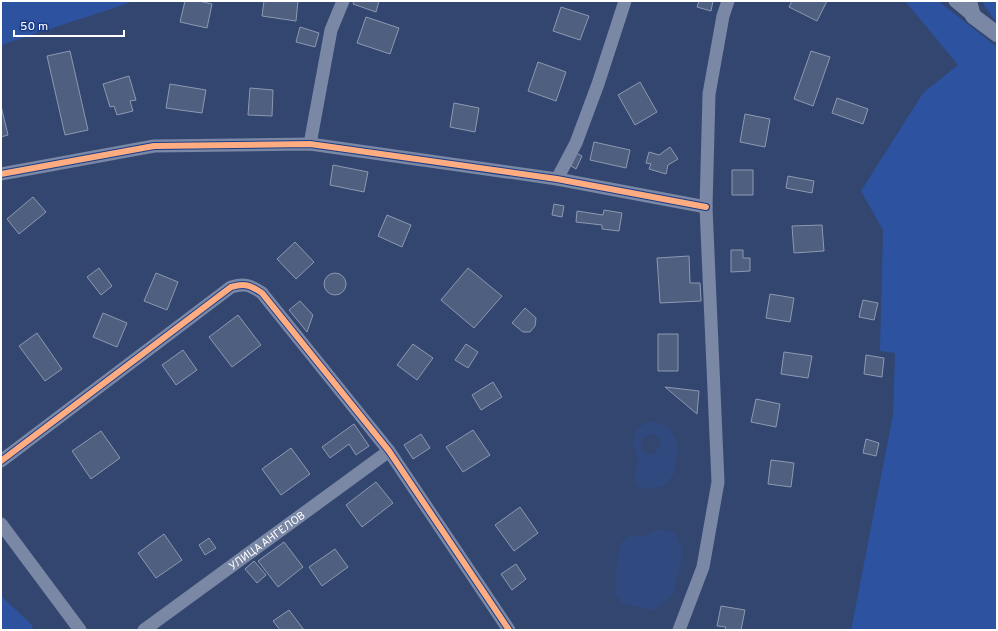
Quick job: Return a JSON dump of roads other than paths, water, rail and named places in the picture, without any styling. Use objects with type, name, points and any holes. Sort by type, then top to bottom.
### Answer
[{"type":"street","points":[[310,144],[332,30],[343,1]]},
{"type":"street","points":[[557,179],[576,143],[598,84],[625,1]]},
{"type":"street","points":[[679,630],[703,567],[718,482],[706,207],[709,94],[723,16],[728,1]]},
{"type":"street","points":[[955,1],[971,8],[997,34]]},
{"type":"street","points":[[1,174],[154,146],[310,144],[557,179],[706,207]]},
{"type":"street","points":[[1,461],[231,287],[241,284],[253,287],[262,293],[389,451],[509,630]]},
{"type":"street","name":"УЛИЦА АНГЕЛОВ","points":[[144,630],[389,451]]},
{"type":"street","points":[[1,524],[80,630]]}]
